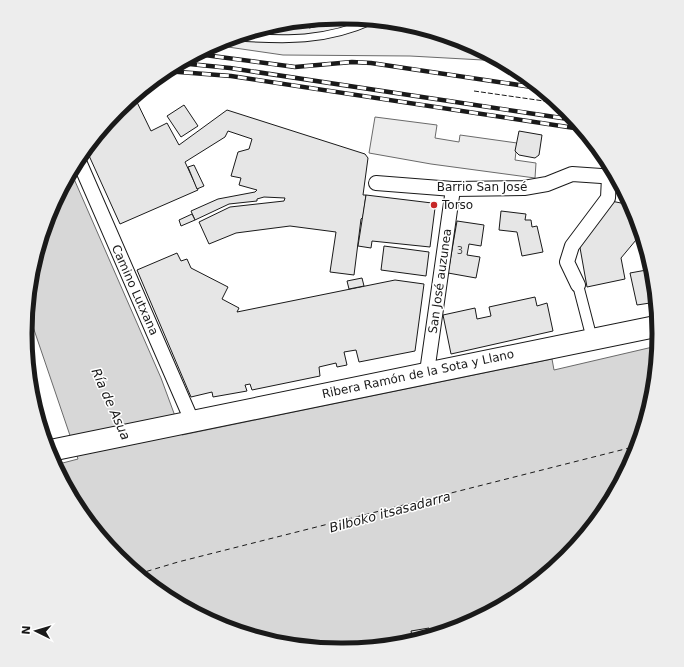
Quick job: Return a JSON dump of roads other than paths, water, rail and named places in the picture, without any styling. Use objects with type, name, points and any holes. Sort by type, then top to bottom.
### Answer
[{"type":"main road","name":"Ribera Ramón de la Sota y Llano","points":[[55,450],[592,338],[652,327]]},
{"type":"street","name":"Camino Lutxana","points":[[81,167],[185,422]]},
{"type":"street","name":"Barrio San José","points":[[376,183],[453,190],[524,188],[547,184],[572,174],[609,177]]},
{"type":"street","name":"Barrio San José","points":[[592,338],[578,285],[567,262],[572,246],[608,198],[611,181]]},
{"type":"street","name":"San José auzunea","points":[[427,372],[453,190]]},
{"type":"lane","points":[[251,38],[285,40],[315,38],[354,29],[362,25]]},
{"type":"water","points":[[74,179],[161,378],[182,435],[552,359],[554,370],[651,347],[646,394],[628,452],[610,488],[588,522],[575,538],[546,566],[514,591],[497,602],[441,627],[402,637],[342,643],[282,637],[243,627],[187,602],[170,591],[138,566],[109,538],[96,522],[74,488],[61,463],[78,459],[32,325],[35,293],[43,253],[56,215]]},
{"type":"railway","points":[[207,55],[295,67],[352,62],[371,63],[528,86]]},
{"type":"railway","points":[[189,64],[230,68],[564,118]]},
{"type":"railway","points":[[176,72],[231,76],[574,128]]},
{"type":"place","name":"Torso","points":[[434,205]]},
{"type":"water label","name":"Ría de Asua","points":[[111,404]]},
{"type":"water label","name":"Bilboko itsasadarra","points":[[390,512]]}]
